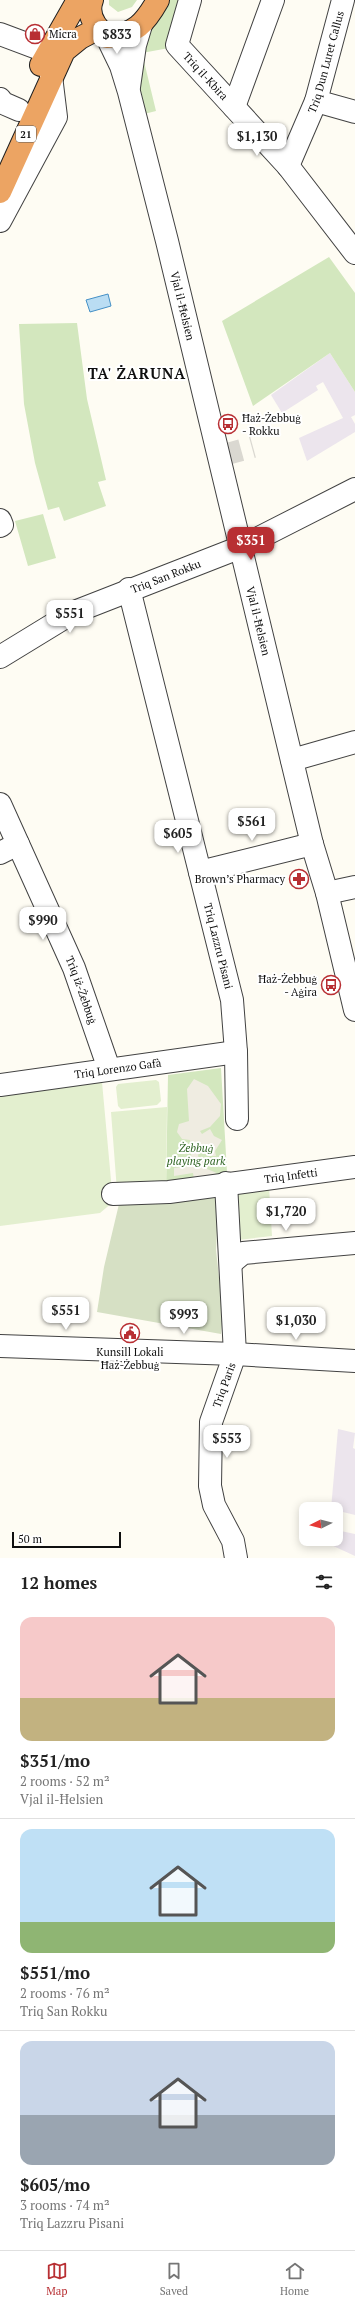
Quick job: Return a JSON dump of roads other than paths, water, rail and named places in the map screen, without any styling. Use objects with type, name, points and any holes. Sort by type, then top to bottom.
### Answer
[{"type":"highway","points":[[87,1],[91,13],[102,33],[129,33],[141,25],[158,0]]},
{"type":"highway","name":"21","points":[[0,162],[20,110],[48,52],[74,20],[87,1]]},
{"type":"highway","name":"21","points":[[0,192],[51,76],[64,51],[80,38],[102,33]]},
{"type":"street","name":"Triq il-Kbira","points":[[190,0],[178,45],[288,166],[355,253]]},
{"type":"street","points":[[234,107],[273,0]]},
{"type":"street","name":"Triq Dun Luret Callus","points":[[288,166],[316,101],[343,0]]},
{"type":"street","name":"Vjal il-Ħelsien","points":[[129,92],[136,45],[141,25]]},
{"type":"street","name":"Vjal il-Ħelsien","points":[[102,33],[121,66],[129,92],[175,271],[312,844],[327,894],[355,1010]]},
{"type":"street","points":[[0,34],[48,52]]},
{"type":"street","points":[[0,221],[56,117],[51,76]]},
{"type":"street","points":[[0,99],[3,103],[20,110]]},
{"type":"street","points":[[316,101],[355,112]]},
{"type":"street","name":"Triq San Rokku","points":[[0,657],[72,613],[129,589],[241,547],[355,489]]},
{"type":"street","points":[[0,520],[2,525],[0,526]]},
{"type":"street","name":"Triq Lazzru Pisani","points":[[129,589],[232,1000],[236,1052],[237,1120]]},
{"type":"street","points":[[292,760],[355,742]]},
{"type":"street","name":"Triq iż-Żebbuġ","points":[[0,804],[9,848],[74,968],[109,1070]]},
{"type":"street","points":[[200,872],[312,844]]},
{"type":"street","points":[[327,894],[355,886]]},
{"type":"street","name":"Triq Lorenzo Gafà","points":[[0,1085],[236,1052]]},
{"type":"street","name":"Triq Infetti","points":[[113,1194],[169,1192],[226,1183],[355,1167]]},
{"type":"street","name":"Triq Paris","points":[[226,1183],[235,1354],[211,1422],[210,1486],[214,1505],[232,1541],[236,1558]]},
{"type":"street","points":[[231,1262],[243,1253],[355,1242]]},
{"type":"street","points":[[0,1346],[235,1354],[355,1361]]},
{"type":"water","points":[[108,294],[111,306],[90,312],[86,300]]},
{"type":"tunnel","points":[[220,456],[253,447]]},
{"type":"place","name":"Micra","points":[[35,34]]},
{"type":"place","name":"Ħaż-Żebbuġ - Rokku","points":[[228,424]]},
{"type":"place","name":"Brown’s Pharmacy","points":[[299,879]]},
{"type":"place","name":"Ħaż-Żebbuġ - Aġira","points":[[331,985]]},
{"type":"place","name":"Kunsill Lokali Ħaż-Żebbuġ","points":[[130,1333]]},
{"type":"district","name":"TA' ŻARUNA","points":[[137,374]]},
{"type":"park label","name":"Żebbuġ playing park","points":[[196,1154]]}]
